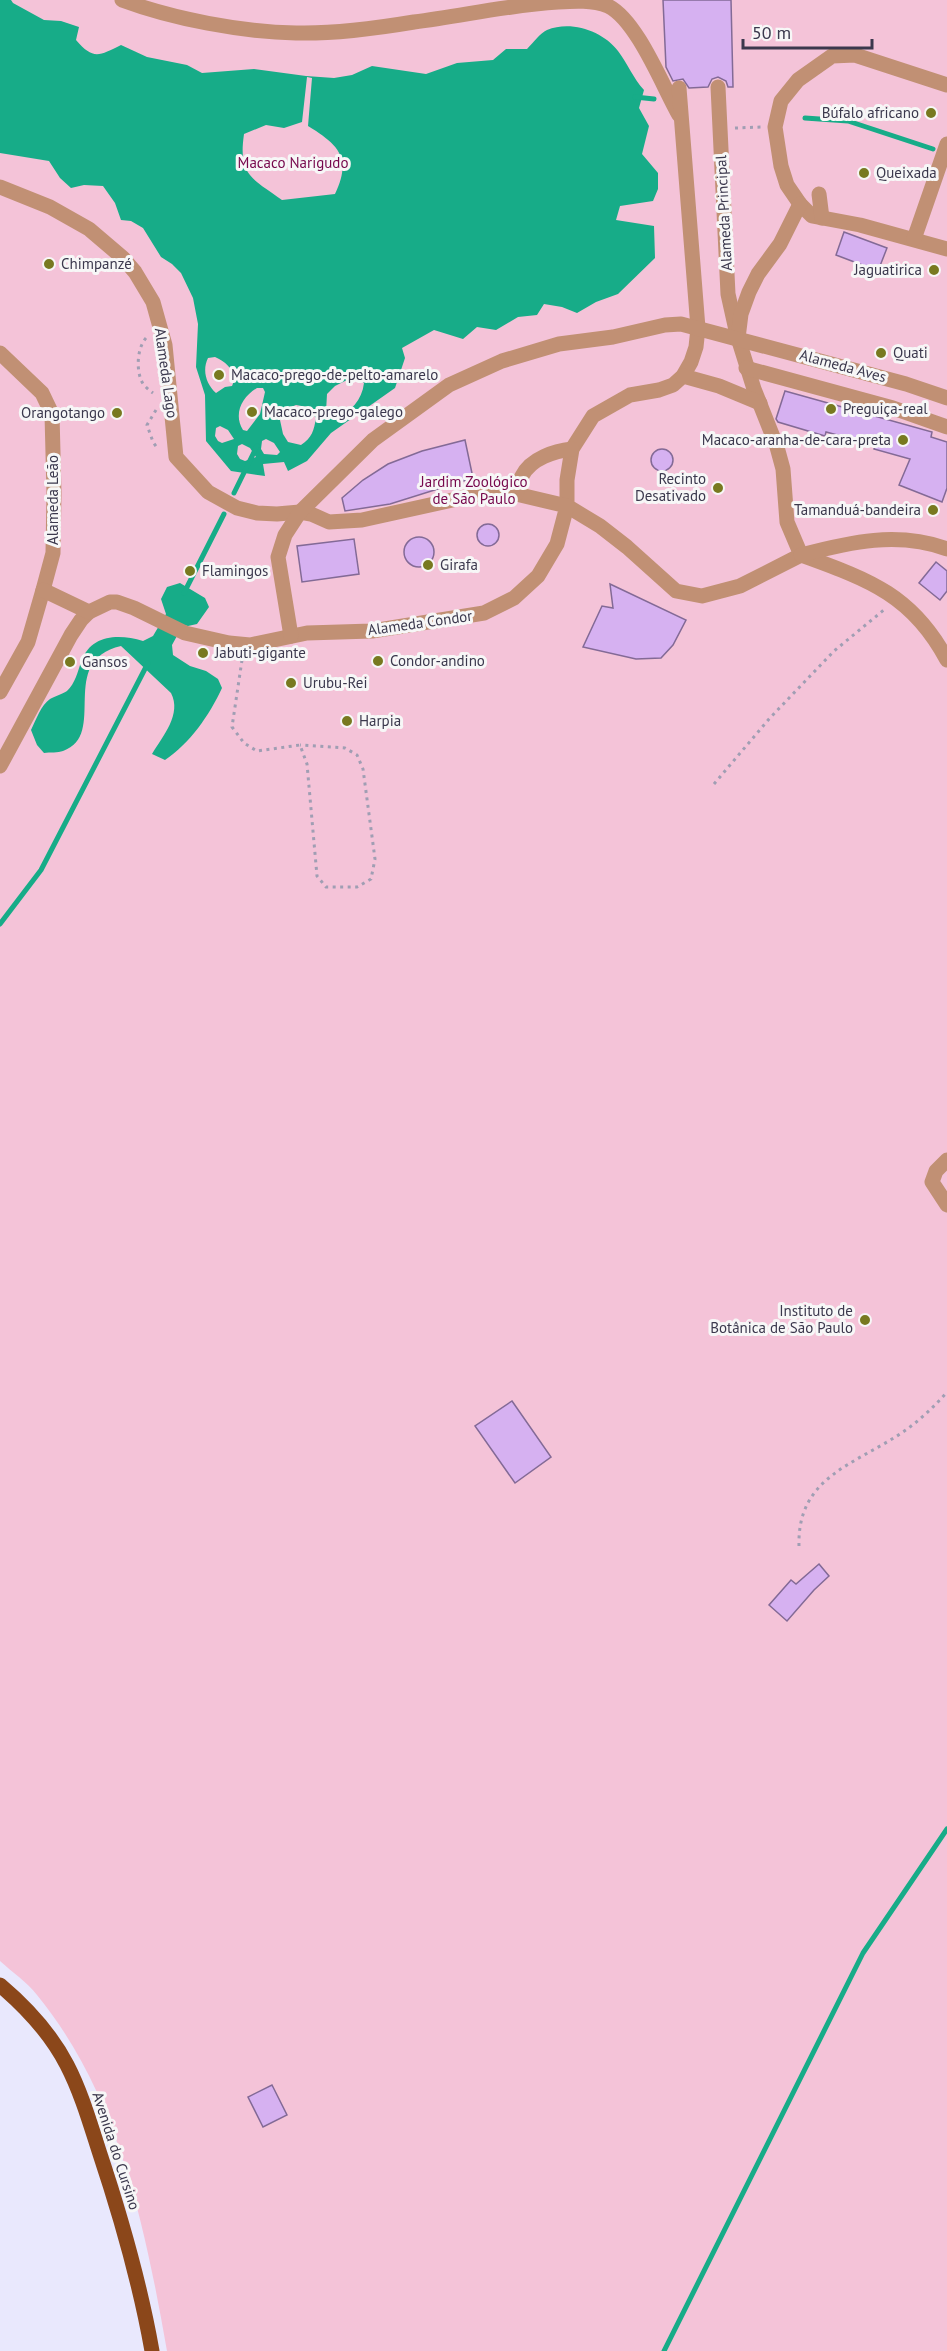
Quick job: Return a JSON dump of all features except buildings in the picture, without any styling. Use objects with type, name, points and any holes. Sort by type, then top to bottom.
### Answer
[{"type":"main road","name":"Avenida do Cursino","points":[[0,1985],[26,2008],[66,2064],[76,2088],[112,2191],[142,2295],[152,2351]]},
{"type":"lane","points":[[122,0],[150,10],[210,23],[296,33],[415,22],[530,4],[588,0],[608,6],[635,33],[681,119]]},
{"type":"lane","points":[[947,85],[855,56],[832,56],[798,80],[781,101],[775,127],[781,166],[787,185],[800,204],[812,216],[914,239],[947,249]]},
{"type":"lane","name":"Alameda Principal","points":[[718,87],[728,294],[746,368],[777,447],[783,469],[787,522],[801,555]]},
{"type":"lane","points":[[679,88],[698,327],[694,354],[684,376],[672,385],[630,395],[593,416],[573,449],[558,451],[532,465],[523,474],[516,494],[567,506],[600,526],[627,547],[676,591],[702,596],[740,586],[801,555],[871,540],[906,538],[947,549]]},
{"type":"lane","points":[[914,239],[947,144]]},
{"type":"lane","name":"Alameda Lago","points":[[0,187],[50,207],[79,223],[123,258],[135,272],[153,302],[165,345],[176,457],[208,492],[237,508],[256,513],[300,512],[311,514],[328,522],[362,520],[484,493],[516,494]]},
{"type":"lane","points":[[819,194],[822,218]]},
{"type":"lane","points":[[291,636],[278,557],[285,535],[300,512],[373,440],[449,385],[502,361],[560,345],[612,337],[665,325],[681,324],[698,327],[738,338],[741,314],[758,274],[780,244],[800,204]]},
{"type":"lane","name":"Alameda Aves","points":[[738,338],[906,384],[947,398]]},
{"type":"lane","name":"Alameda Leão","points":[[0,353],[42,393],[52,414],[53,553],[28,642],[0,692]]},
{"type":"lane","name":"Alameda Aves","points":[[746,368],[893,408],[947,427]]},
{"type":"lane","points":[[684,376],[719,386],[760,403]]},
{"type":"lane","name":"Alameda Condor","points":[[89,612],[101,605],[117,602],[159,619],[185,633],[249,645],[307,633],[372,631],[484,613],[514,598],[538,576],[556,544],[567,506],[567,480],[573,449]]},
{"type":"lane","points":[[801,555],[866,581],[898,599],[920,620],[947,660]]},
{"type":"lane","points":[[0,766],[71,635],[89,612],[43,590]]},
{"type":"lane","points":[[947,1160],[936,1171],[932,1182],[947,1205]]},
{"type":"path","points":[[720,128],[775,127]]},
{"type":"path","points":[[714,784],[769,719],[834,651],[898,599]]},
{"type":"path","points":[[249,645],[241,662],[232,727],[244,743],[258,751],[300,745],[345,747],[357,755],[363,769],[375,859],[371,879],[357,887],[326,887],[317,876],[307,764],[300,745]]},
{"type":"path","points":[[799,1546],[799,1528],[805,1505],[813,1493],[852,1463],[902,1432],[932,1408],[947,1392]]},
{"type":"green space","points":[[0,0],[947,0],[947,2351],[167,2351],[138,2210],[108,2119],[89,2075],[65,2034],[33,1990],[0,1961]]},
{"type":"shaded area","points":[[0,0],[11,0],[44,20],[61,21],[79,27],[76,40],[92,53],[102,54],[121,45],[147,57],[187,65],[202,73],[254,69],[334,78],[352,75],[372,66],[426,74],[457,63],[493,60],[506,49],[527,49],[547,30],[556,27],[576,27],[595,33],[612,44],[644,90],[639,108],[649,126],[642,154],[658,173],[658,189],[653,201],[620,206],[616,220],[654,226],[655,258],[618,294],[596,302],[577,313],[562,307],[544,304],[537,315],[518,317],[496,330],[477,327],[463,339],[434,330],[402,348],[405,358],[395,388],[331,433],[307,461],[288,471],[284,462],[263,464],[265,476],[231,471],[206,441],[205,395],[196,367],[198,324],[193,298],[181,273],[161,257],[143,228],[131,221],[121,220],[115,203],[103,186],[84,185],[71,188],[60,178],[49,161],[0,153]],"holes":[[[307,77],[312,78],[308,126],[335,146],[340,154],[342,171],[335,194],[282,200],[255,181],[245,168],[244,134],[266,125],[284,128],[302,122]],[[215,357],[224,362],[234,377],[232,386],[225,387],[216,393],[206,377],[205,367],[208,358]],[[349,379],[359,379],[364,383],[355,405],[335,418],[326,412],[327,394],[335,386]],[[257,388],[263,388],[265,392],[260,414],[247,431],[243,430],[239,418],[241,406],[247,396]],[[296,405],[307,407],[316,418],[312,433],[301,445],[288,442],[283,434],[280,420],[286,409]],[[220,426],[228,430],[234,439],[222,443],[215,436],[216,428]],[[266,439],[274,443],[280,452],[277,455],[264,454],[261,449],[262,441]],[[242,444],[250,448],[256,457],[245,461],[237,454],[238,446]]]},
{"type":"shaded area","points":[[180,583],[205,598],[209,607],[197,624],[183,625],[172,645],[173,655],[218,679],[222,688],[198,728],[183,746],[165,760],[152,754],[170,725],[174,701],[171,693],[121,646],[102,654],[91,666],[86,682],[82,730],[76,743],[63,751],[44,753],[37,745],[31,730],[44,705],[52,698],[67,691],[86,653],[99,641],[125,637],[143,641],[153,636],[166,614],[161,599],[167,587]]},
{"type":"waterway","points":[[635,97],[654,99]]},
{"type":"waterway","points":[[805,118],[848,121],[933,149]]},
{"type":"waterway","points":[[234,493],[257,446]]},
{"type":"waterway","points":[[184,593],[224,514]]},
{"type":"waterway","points":[[0,924],[41,870],[148,663]]},
{"type":"waterway","points":[[664,2351],[863,1953],[947,1829]]},
{"type":"place","name":"Búfalo africano","points":[[931,113]]},
{"type":"place","name":"Queixada","points":[[864,173]]},
{"type":"place","name":"Chimpanzé","points":[[49,264]]},
{"type":"place","name":"Jaguatirica","points":[[934,270]]},
{"type":"place","name":"Quati","points":[[881,353]]},
{"type":"place","name":"Macaco-prego-de-pelto-amarelo","points":[[219,375]]},
{"type":"place","name":"Preguiça-real","points":[[831,409]]},
{"type":"place","name":"Macaco-prego-galego","points":[[252,412]]},
{"type":"place","name":"Orangotango","points":[[117,413]]},
{"type":"place","name":"Macaco-aranha-de-cara-preta","points":[[903,440]]},
{"type":"place","name":"Recinto Desativado","points":[[718,488]]},
{"type":"place","name":"Tamanduá-bandeira","points":[[933,510]]},
{"type":"place","name":"Girafa","points":[[428,565]]},
{"type":"place","name":"Flamingos","points":[[190,571]]},
{"type":"place","name":"Jabuti-gigante","points":[[203,653]]},
{"type":"place","name":"Condor-andino","points":[[378,661]]},
{"type":"place","name":"Gansos","points":[[70,662]]},
{"type":"place","name":"Urubu-Rei","points":[[291,683]]},
{"type":"place","name":"Harpia","points":[[347,721]]},
{"type":"place","name":"Instituto de Botânica de São Paulo","points":[[865,1320]]},
{"type":"park label","name":"Macaco Narigudo","points":[[293,163]]},
{"type":"park label","name":"Jardim Zoológico de São Paulo","points":[[474,490]]}]
